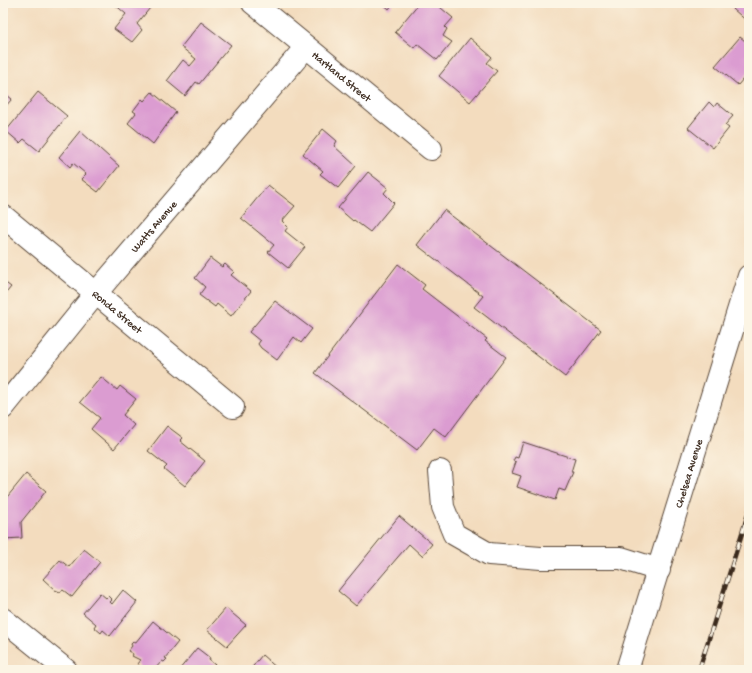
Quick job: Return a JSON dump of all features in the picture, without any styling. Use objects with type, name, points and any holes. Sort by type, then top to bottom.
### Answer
[{"type":"street","name":"Hartland Street","points":[[253,3],[306,48],[430,148]]},
{"type":"street","name":"Watts Avenue","points":[[3,408],[96,293],[306,48]]},
{"type":"street","name":"Ronda Street","points":[[3,216],[233,407]]},
{"type":"street","name":"Chelsea Avenue","points":[[627,670],[660,570],[749,276]]},
{"type":"street","points":[[440,471],[443,507],[454,534],[490,554],[540,558],[621,558],[660,570]]},
{"type":"street","points":[[3,619],[66,670]]},
{"type":"building","points":[[113,3],[154,3],[137,24],[142,30],[132,42],[114,29],[126,14]]},
{"type":"building","points":[[382,3],[394,3],[389,9]]},
{"type":"building","points":[[419,3],[435,3],[453,18],[445,27],[447,29],[443,36],[452,42],[437,60],[417,44],[414,48],[395,32]]},
{"type":"building","points":[[738,3],[749,3],[749,23],[733,9]]},
{"type":"building","points":[[201,22],[231,45],[199,84],[196,82],[185,96],[167,81],[183,60],[190,66],[196,59],[181,47]]},
{"type":"building","points":[[740,37],[749,44],[749,72],[738,85],[715,66]]},
{"type":"building","points":[[470,38],[492,57],[487,63],[497,71],[470,102],[439,76]]},
{"type":"building","points":[[3,92],[12,99],[3,109]]},
{"type":"building","points":[[38,92],[67,116],[39,151],[24,139],[20,143],[6,131]]},
{"type":"building","points":[[152,92],[176,112],[153,144],[128,123],[136,113],[133,111],[142,99],[144,101]]},
{"type":"building","points":[[709,102],[714,107],[717,103],[733,116],[725,125],[729,128],[713,148],[688,128]]},
{"type":"building","points":[[323,129],[337,141],[334,146],[356,166],[338,188],[320,174],[323,171],[303,154]]},
{"type":"building","points":[[80,131],[119,166],[98,192],[81,179],[86,174],[73,163],[70,167],[59,157]]},
{"type":"building","points":[[368,172],[388,188],[384,193],[394,203],[370,232],[354,220],[353,221],[338,208]]},
{"type":"building","points":[[268,185],[295,206],[282,221],[288,227],[285,231],[305,247],[288,268],[268,252],[274,245],[241,218]]},
{"type":"building","points":[[444,210],[601,330],[565,377],[474,307],[483,296],[417,245]]},
{"type":"building","points":[[210,258],[222,267],[225,264],[234,272],[231,275],[251,291],[231,316],[217,304],[215,307],[199,295],[205,287],[195,278]]},
{"type":"building","points":[[398,264],[425,285],[422,289],[487,339],[485,341],[506,357],[446,437],[434,428],[417,450],[315,373]]},
{"type":"building","points":[[3,281],[11,287],[3,297]]},
{"type":"building","points":[[275,301],[312,329],[301,343],[294,337],[277,360],[261,348],[258,344],[260,341],[249,332]]},
{"type":"building","points":[[101,377],[117,390],[120,386],[136,399],[123,415],[134,425],[114,449],[91,429],[100,418],[80,402]]},
{"type":"building","points":[[167,426],[183,438],[180,441],[205,461],[185,486],[164,469],[167,466],[148,451]]},
{"type":"building","points":[[523,442],[575,459],[571,472],[573,472],[565,491],[559,489],[555,500],[517,487],[521,476],[512,473],[516,462],[513,461],[515,457],[518,458]]},
{"type":"building","points":[[26,474],[46,491],[21,522],[22,538],[3,539],[3,502]]},
{"type":"building","points":[[399,516],[432,544],[422,556],[409,544],[356,606],[338,591]]},
{"type":"building","points":[[84,549],[100,562],[72,597],[63,590],[60,592],[55,590],[43,579],[60,560],[69,567]]},
{"type":"building","points":[[123,590],[137,602],[110,636],[103,630],[101,633],[94,627],[96,624],[83,613],[100,593],[106,598],[108,596],[112,600],[110,602],[112,604]]},
{"type":"building","points":[[226,608],[246,625],[227,646],[207,630]]},
{"type":"building","points":[[153,621],[178,642],[165,658],[167,659],[164,662],[162,661],[154,670],[144,670],[137,664],[140,660],[132,656],[133,654],[128,651],[132,646],[131,644],[133,642],[135,643]]},
{"type":"building","points":[[197,648],[210,658],[209,660],[220,669],[179,670]]},
{"type":"building","points":[[262,655],[279,670],[250,670]]},
{"type":"railway","points":[[699,670],[749,511]]}]
